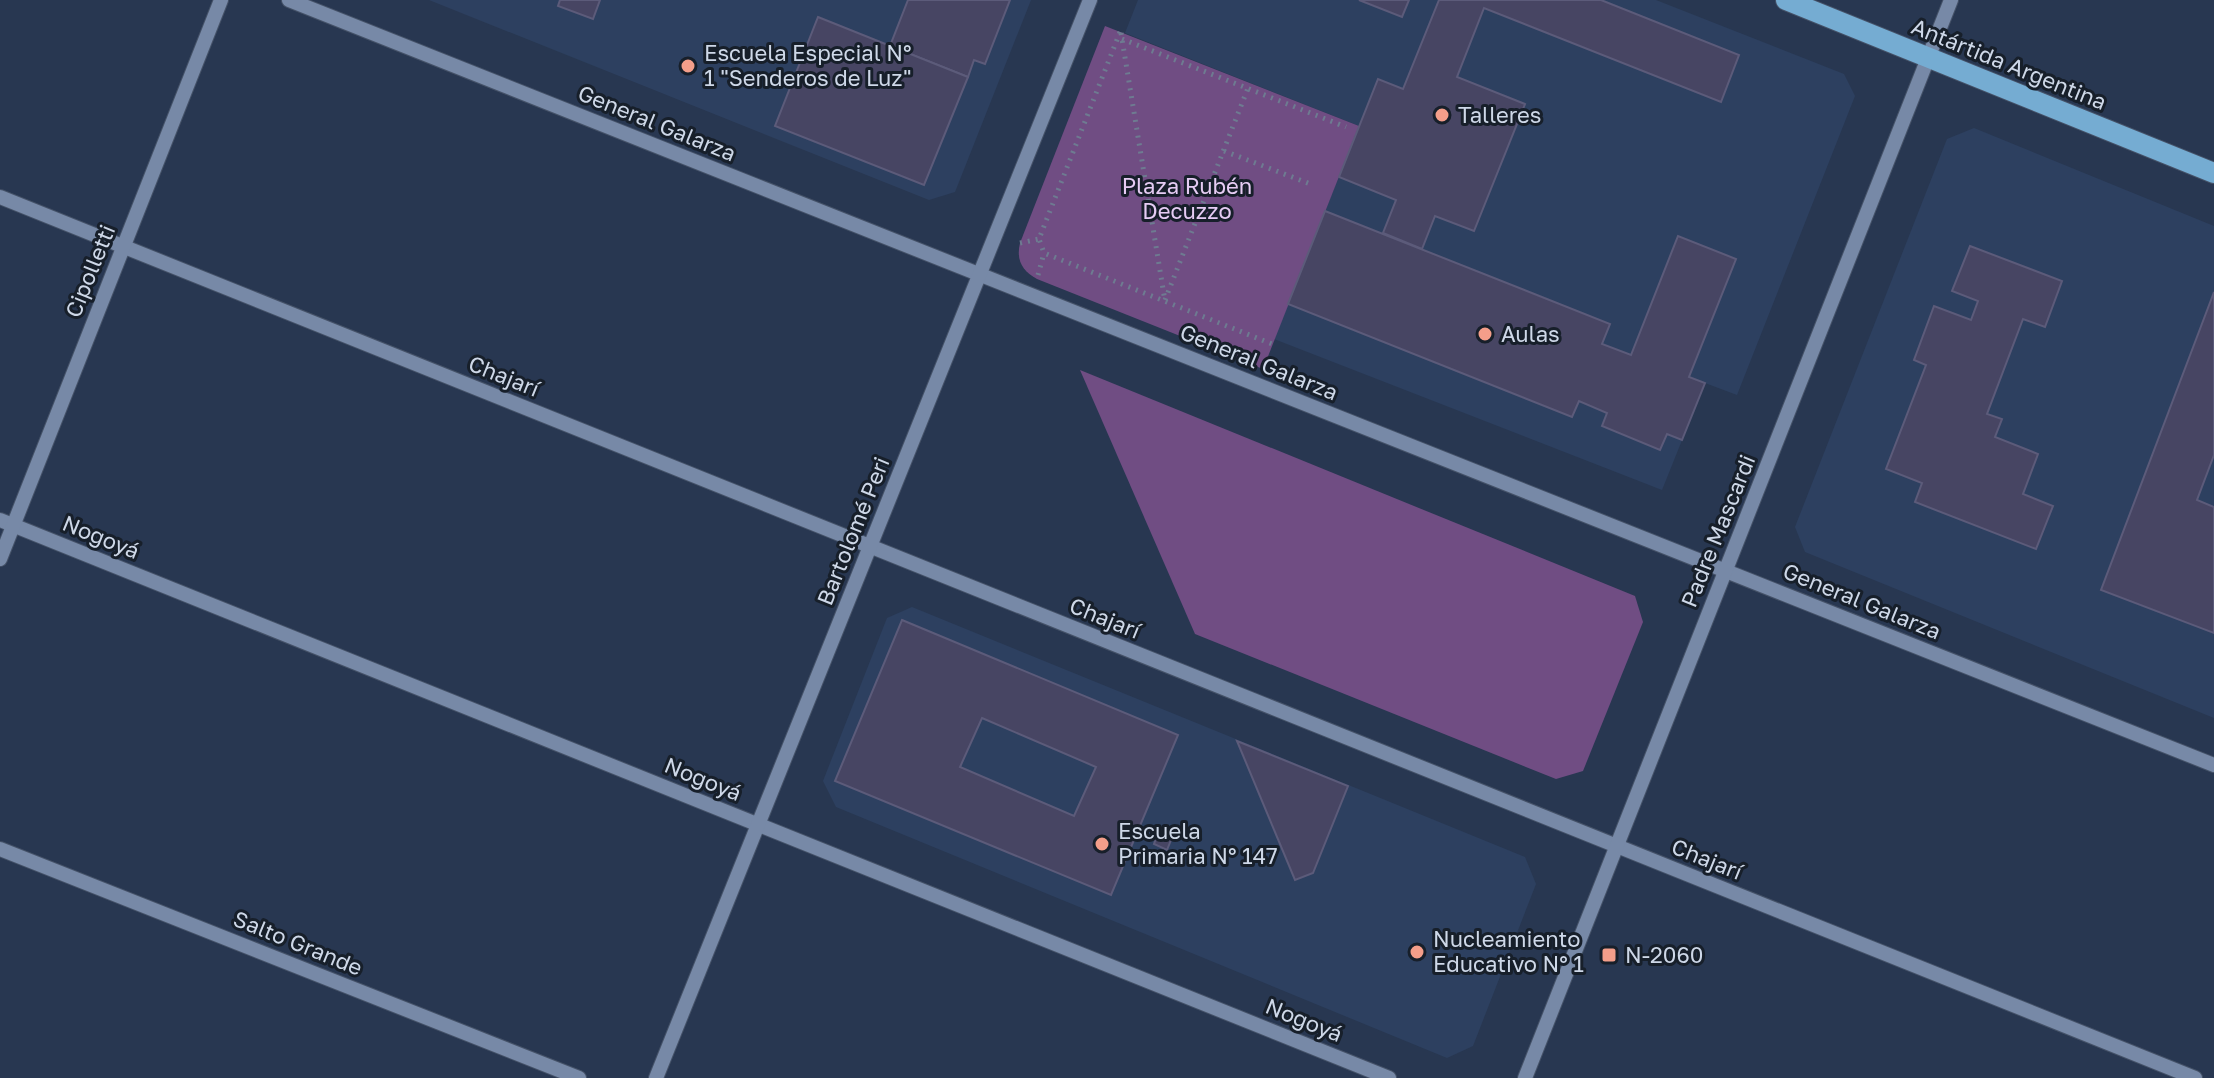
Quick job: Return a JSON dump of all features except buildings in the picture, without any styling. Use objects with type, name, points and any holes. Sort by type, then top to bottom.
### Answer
[{"type":"main road","name":"Antártida Argentina","points":[[1786,0],[2214,173]]},
{"type":"street","name":"Cipolletti","points":[[0,559],[7,522],[123,247],[221,0]]},
{"type":"street","name":"General Galarza","points":[[289,0],[2214,765]]},
{"type":"street","name":"Bartolomé Peri","points":[[656,1078],[1090,0]]},
{"type":"street","name":"Padre Mascardi","points":[[1525,1078],[1951,0]]},
{"type":"street","name":"Chajarí","points":[[0,197],[2195,1078]]},
{"type":"street","name":"Nogoyá","points":[[7,522],[1389,1078]]},
{"type":"street","name":"Salto Grande","points":[[0,849],[579,1078]]},
{"type":"path","points":[[1037,279],[1044,253],[1039,239],[1120,32],[1165,301]]},
{"type":"path","points":[[1121,39],[1346,127]]},
{"type":"path","points":[[1165,301],[1248,88]]},
{"type":"path","points":[[1224,151],[1313,185]]},
{"type":"path","points":[[1020,243],[1039,239]]},
{"type":"path","points":[[1044,253],[1272,344]]},
{"type":"shaded area","points":[[429,0],[1031,0],[955,192],[929,200]]},
{"type":"shaded area","points":[[1138,0],[1656,0],[1844,74],[1855,96],[1737,395],[1705,383],[1662,490],[1274,339],[1359,126],[1125,33]]},
{"type":"shaded area","points":[[1974,128],[2214,226],[2214,718],[1805,552],[1795,527],[1947,139]]},
{"type":"shaded area","name":"Escuela Primaria N° 147","points":[[912,607],[1525,857],[1536,884],[1473,1046],[1447,1058],[836,807],[823,781],[887,618]]},
{"type":"green space","name":"Plaza Rubén Decuzzo","points":[[1105,26],[1359,126],[1263,369],[1037,279],[1021,264],[1020,243]]},
{"type":"green space","points":[[1080,370],[1635,596],[1643,622],[1583,771],[1556,779],[1195,634]]},
{"type":"place","name":"Escuela Especial N° 1 \"Senderos de Luz\"","points":[[688,66]]},
{"type":"place","name":"Talleres","points":[[1442,115]]},
{"type":"place","name":"Aulas","points":[[1485,334]]},
{"type":"place","name":"Escuela Primaria N° 147","points":[[1102,844]]},
{"type":"place","name":"Nucleamiento Educativo N° 1","points":[[1417,952]]},
{"type":"place","name":"N-2060","points":[[1609,955]]}]
